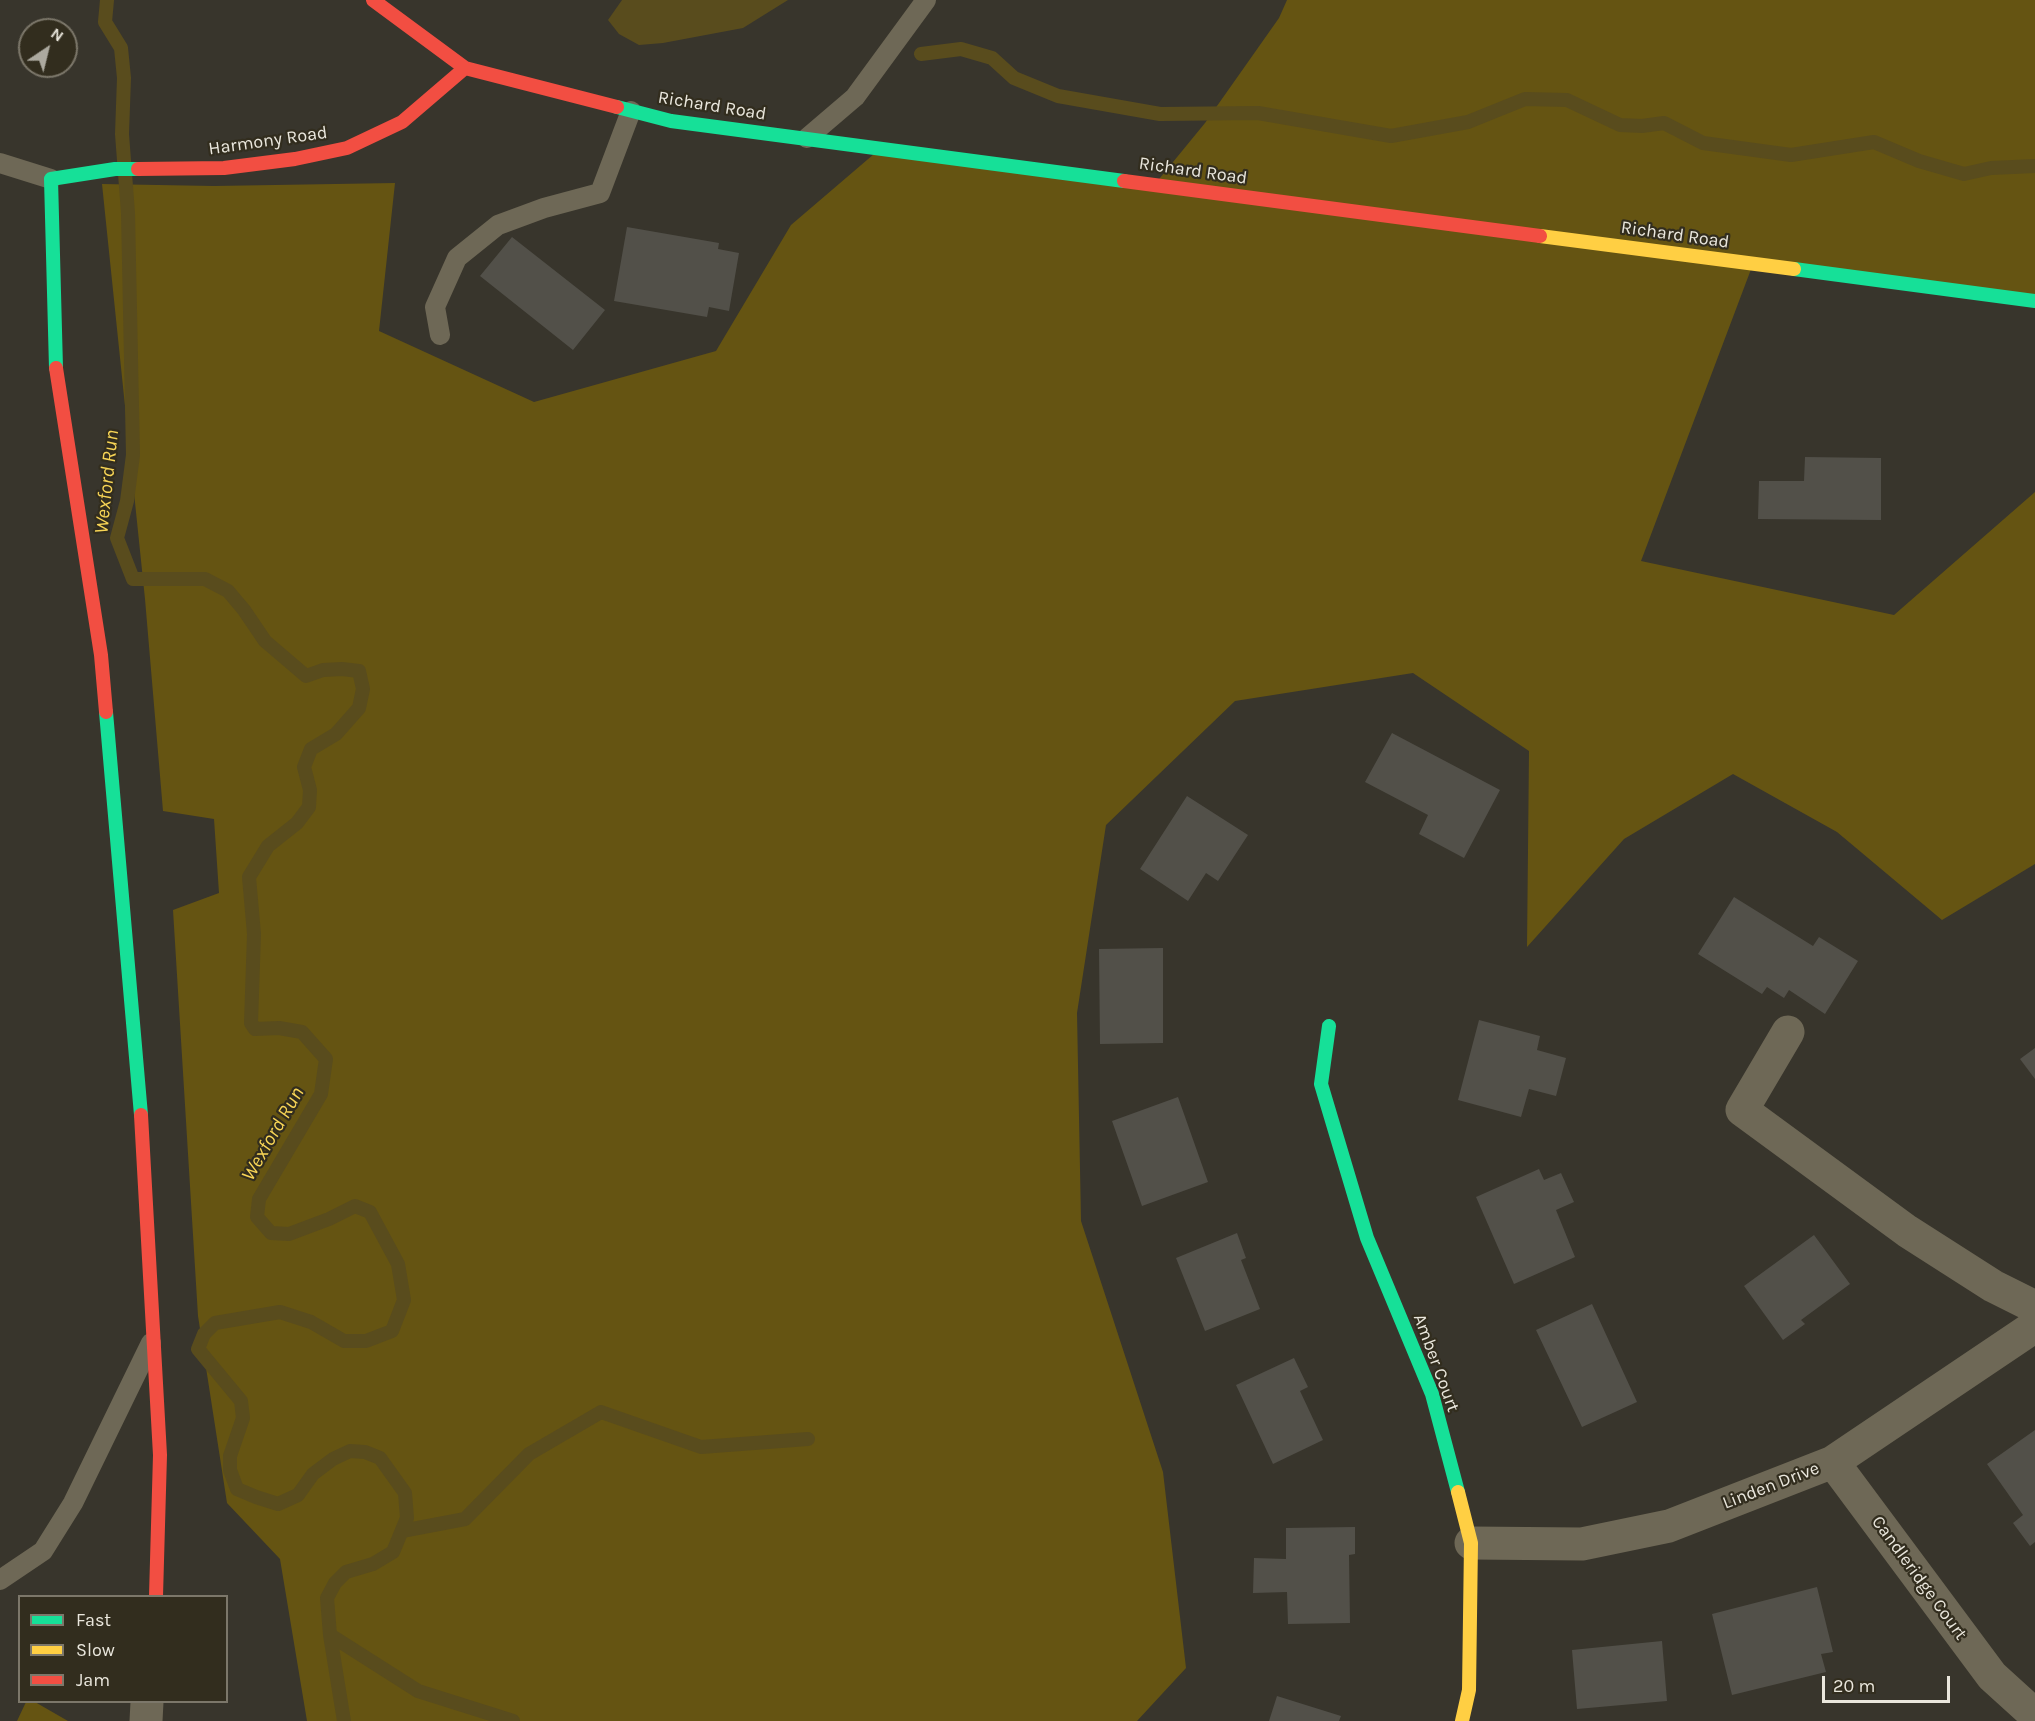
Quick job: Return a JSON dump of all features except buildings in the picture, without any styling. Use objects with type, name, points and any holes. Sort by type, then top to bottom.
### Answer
[{"type":"street","name":"Richard Road","points":[[373,0],[465,68],[671,121],[2035,301]]},
{"type":"street","name":"Harmony Road","points":[[51,179],[115,168],[224,168],[295,159],[347,148],[402,122],[465,68]]},
{"type":"street","points":[[51,179],[56,366],[101,655],[143,1142],[160,1455],[156,1595]]},
{"type":"street","name":"Amber Court","points":[[1329,1026],[1321,1084],[1367,1238],[1432,1394],[1471,1543],[1468,1690],[1462,1721]]},
{"type":"street","points":[[1788,1032],[1742,1110],[1907,1231],[1992,1286],[2035,1307]]},
{"type":"street","name":"Linden Drive","points":[[1471,1543],[1582,1544],[1670,1526],[1833,1462],[2035,1326]]},
{"type":"street","name":"Candleridge Court","points":[[1833,1462],[1992,1676],[2035,1715]]},
{"type":"street","points":[[146,1721],[147,1703]]},
{"type":"lane","points":[[807,138],[855,97],[926,0]]},
{"type":"lane","points":[[440,335],[435,307],[458,258],[498,225],[544,208],[600,193],[631,111]]},
{"type":"lane","points":[[0,163],[51,179]]},
{"type":"lane","points":[[0,1580],[43,1551],[73,1503],[154,1338]]},
{"type":"shaded area","points":[[622,0],[788,0],[743,28],[663,43],[639,45],[619,34],[608,20]]},
{"type":"shaded area","points":[[1287,0],[2035,0],[2035,301],[1753,264],[1641,561],[1894,615],[2035,492],[2035,864],[1942,920],[1837,832],[1733,774],[1624,839],[1527,947],[1529,751],[1413,673],[1235,701],[1106,825],[1077,1013],[1081,1221],[1163,1472],[1186,1668],[1137,1721],[307,1721],[280,1559],[227,1503],[198,1316],[173,910],[219,893],[214,819],[163,811],[145,599],[102,184],[214,186],[395,183],[379,331],[534,402],[716,351],[791,225],[881,148],[1155,184],[1205,123],[1279,18]]},
{"type":"shaded area","points":[[26,1703],[37,1703],[68,1721],[17,1721]]},
{"type":"waterway","name":"Wexford Run","points":[[107,0],[105,22],[121,48],[124,78],[122,134],[128,213],[133,455],[127,501],[117,538],[133,579],[205,579],[228,591],[265,641],[306,676],[323,670],[359,671],[363,689],[359,708],[336,734],[311,749],[304,767],[310,790],[309,807],[297,823],[268,846],[249,877],[254,934],[251,1023],[255,1029],[279,1028],[302,1032],[326,1059],[321,1094],[259,1199],[257,1217],[271,1233],[289,1234],[329,1219],[355,1206],[370,1212],[398,1264],[404,1300],[392,1331],[366,1341],[344,1341],[311,1322],[280,1312],[215,1323],[204,1334],[198,1349],[241,1401],[243,1418],[230,1456],[230,1470],[237,1489],[278,1504],[298,1495],[313,1474],[333,1459],[350,1451],[365,1452],[380,1458],[405,1493],[407,1518],[393,1552],[373,1564],[346,1572],[335,1583],[327,1598],[330,1635],[344,1721]]},
{"type":"waterway","points":[[921,54],[961,49],[992,58],[1014,78],[1058,96],[1160,114],[1258,113],[1391,136],[1468,122],[1525,99],[1567,100],[1620,125],[1642,126],[1664,123],[1703,143],[1791,155],[1874,142],[1919,161],[1964,174],[1991,168],[2035,166]]},
{"type":"waterway","points":[[402,1531],[465,1519],[529,1454],[601,1412],[701,1447],[808,1439]]},
{"type":"waterway","points":[[330,1635],[418,1691],[513,1721]]},
{"type":"traffic: fast","points":[[617,107],[671,121],[1124,181]]},
{"type":"traffic: fast","points":[[56,368],[51,179],[115,169],[138,169]]},
{"type":"traffic: fast","points":[[1794,269],[2035,301]]},
{"type":"traffic: fast","points":[[106,712],[141,1115]]},
{"type":"traffic: fast","points":[[1329,1026],[1321,1084],[1367,1238],[1432,1394],[1458,1492]]},
{"type":"traffic: slow","points":[[1540,236],[1794,269]]},
{"type":"traffic: slow","points":[[1458,1492],[1471,1543],[1469,1690],[1462,1721]]},
{"type":"traffic: jam","points":[[373,0],[465,68],[617,107]]},
{"type":"traffic: jam","points":[[138,169],[224,168],[295,159],[347,148],[402,122],[465,68]]},
{"type":"traffic: jam","points":[[1124,181],[1540,236]]},
{"type":"traffic: jam","points":[[56,368],[101,655],[106,712]]},
{"type":"traffic: jam","points":[[141,1115],[160,1455],[156,1595]]}]
